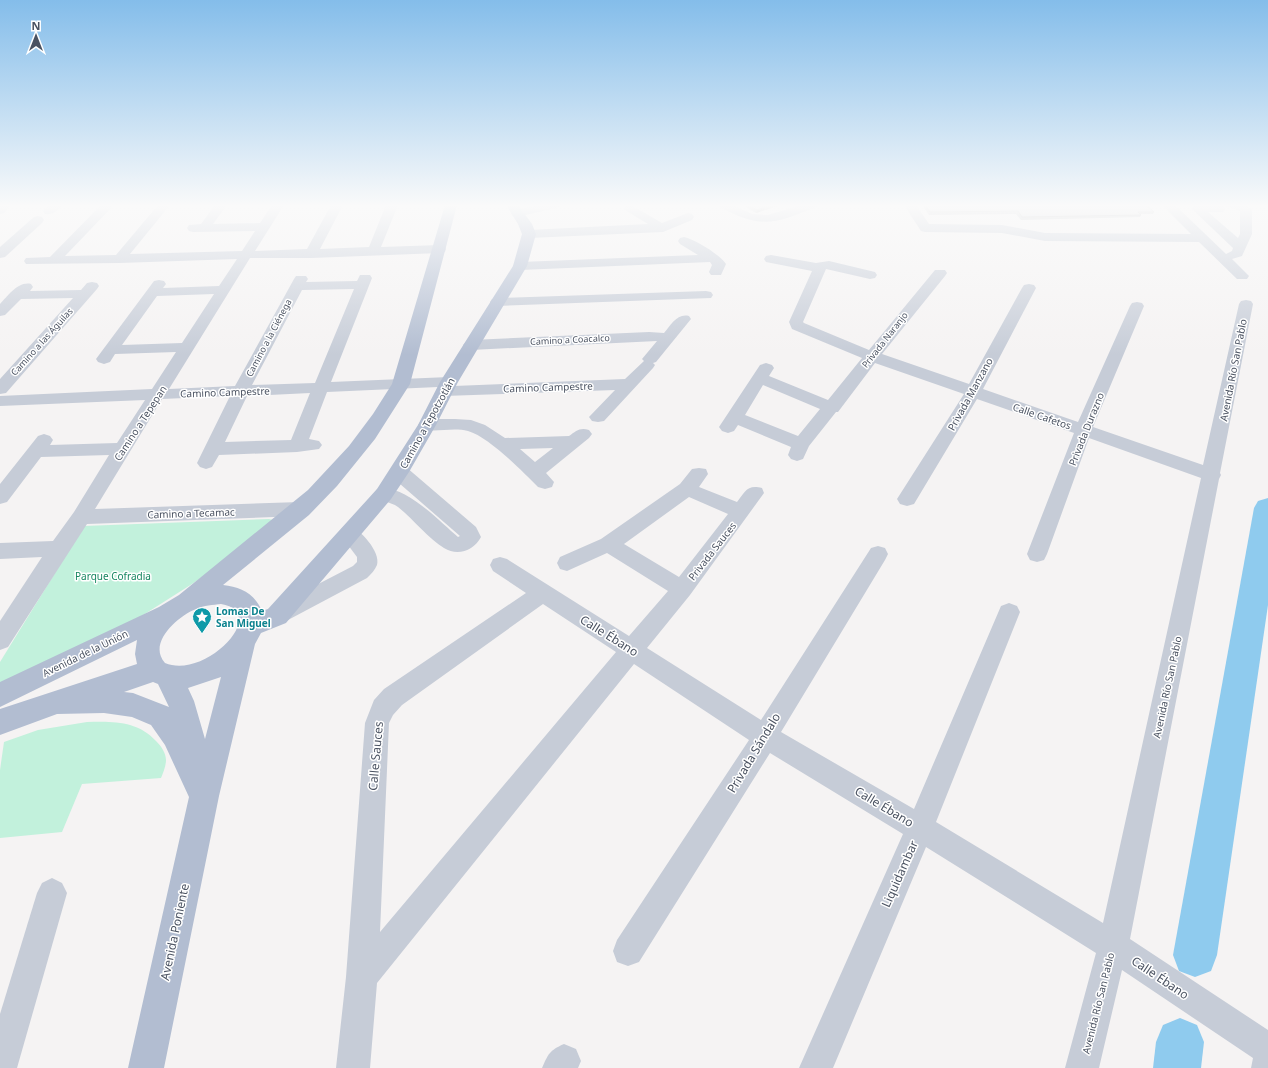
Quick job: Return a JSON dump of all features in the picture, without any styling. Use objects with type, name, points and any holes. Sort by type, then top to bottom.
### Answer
[{"type":"main road","points":[[161,673],[148,661],[146,650],[149,636],[158,624],[300,509],[329,481],[360,447],[386,411],[401,384],[438,255]]},
{"type":"main road","name":"Camino a Tepotzotlán","points":[[247,635],[277,616],[384,494],[400,472],[427,425],[446,387],[520,266],[523,255]]},
{"type":"main road","points":[[0,722],[57,702],[161,673],[182,677],[205,671],[217,666],[232,656],[247,635],[251,614],[246,604],[235,597],[221,594],[210,595],[179,607]]},
{"type":"main road","name":"Avenida de la Unión","points":[[0,694],[179,607]]},
{"type":"main road","name":"Avenida Poniente","points":[[146,1068],[204,796],[247,635]]},
{"type":"main road","name":"Avenida Poniente","points":[[161,673],[181,701],[204,796]]},
{"type":"main road","points":[[57,702],[104,701],[133,705],[161,716],[175,736],[204,796]]},
{"type":"street","points":[[54,260],[59,255]]},
{"type":"street","points":[[119,259],[122,255]]},
{"type":"street","points":[[31,261],[284,255]]},
{"type":"street","points":[[598,417],[629,384],[706,295],[715,277],[719,264],[708,255]]},
{"type":"street","points":[[1220,255],[1242,276]]},
{"type":"street","points":[[1222,257],[1230,255]]},
{"type":"street","name":"Camino a Tepepan","points":[[1,637],[82,517],[122,449],[246,256]]},
{"type":"street","points":[[520,266],[713,258]]},
{"type":"street","points":[[771,259],[820,267],[829,265],[870,275]]},
{"type":"street","name":"Calle Cafetos","points":[[820,267],[796,322],[797,326],[872,356],[1212,475]]},
{"type":"street","name":"Privada Naranjo","points":[[832,408],[763,373],[731,422],[799,450],[832,408],[872,356],[940,273]]},
{"type":"street","name":"Camino a la Ciénega","points":[[364,281],[321,388],[305,446],[209,456],[299,282],[364,281]]},
{"type":"street","points":[[188,347],[108,354],[156,288],[224,290]]},
{"type":"street","name":"Privada Manzano","points":[[907,499],[973,392],[1029,288]]},
{"type":"street","name":"Camino a las Águilas","points":[[0,312],[21,291],[89,290],[0,389]]},
{"type":"street","points":[[497,302],[706,295]]},
{"type":"street","name":"Avenida Río San Pablo","points":[[1082,1068],[1112,946],[1212,475],[1246,304]]},
{"type":"street","name":"Privada Durazno","points":[[1037,554],[1083,431],[1137,306]]},
{"type":"street","name":"Camino a Coacalco","points":[[471,345],[649,336],[668,338]]},
{"type":"street","name":"Camino Campestre","points":[[0,401],[401,384],[446,387],[629,384]]},
{"type":"street","points":[[427,425],[472,426],[501,444],[540,477],[578,438],[501,444]]},
{"type":"street","points":[[0,497],[40,445],[122,449]]},
{"type":"street","points":[[384,494],[403,501],[452,543],[459,545],[463,544],[471,537],[469,532],[400,472]]},
{"type":"street","name":"Privada Sauces","points":[[566,563],[608,544],[693,481],[741,512]]},
{"type":"street","name":"Privada Sauces","points":[[632,650],[682,590],[755,493]]},
{"type":"street","name":"Camino a Tecamac","points":[[82,517],[300,509]]},
{"type":"street","points":[[277,616],[360,572],[367,564],[367,555],[349,533]]},
{"type":"street","name":"Privada Sauces","points":[[608,544],[682,590]]},
{"type":"street","points":[[0,552],[59,549]]},
{"type":"street","name":"Privada Sándalo","points":[[628,951],[766,737],[777,714],[878,554]]},
{"type":"street","name":"Calle Ébano","points":[[500,565],[766,737],[920,828],[1112,946],[1268,1050]]},
{"type":"street","name":"Calle Sauces","points":[[353,1068],[362,977],[377,723],[383,708],[393,697],[542,593]]},
{"type":"street","name":"Liquidambar","points":[[816,1068],[920,828],[1009,612]]},
{"type":"street","points":[[362,977],[632,650]]},
{"type":"street","points":[[0,1068],[52,893]]},
{"type":"street","points":[[1268,1062],[1268,1068]]},
{"type":"green space","name":"Parque Cofradia","points":[[273,520],[265,532],[192,584],[140,617],[0,689],[0,662],[84,526]]},
{"type":"green space","points":[[87,722],[116,722],[133,726],[149,734],[160,745],[165,755],[166,765],[161,778],[82,784],[62,832],[0,838],[0,770],[4,742],[38,730]]},
{"type":"waterway","points":[[1195,955],[1268,508]]},
{"type":"waterway","points":[[1177,1068],[1180,1042]]},
{"type":"place","name":"Lomas De San Miguel","points":[[202,634]]}]
